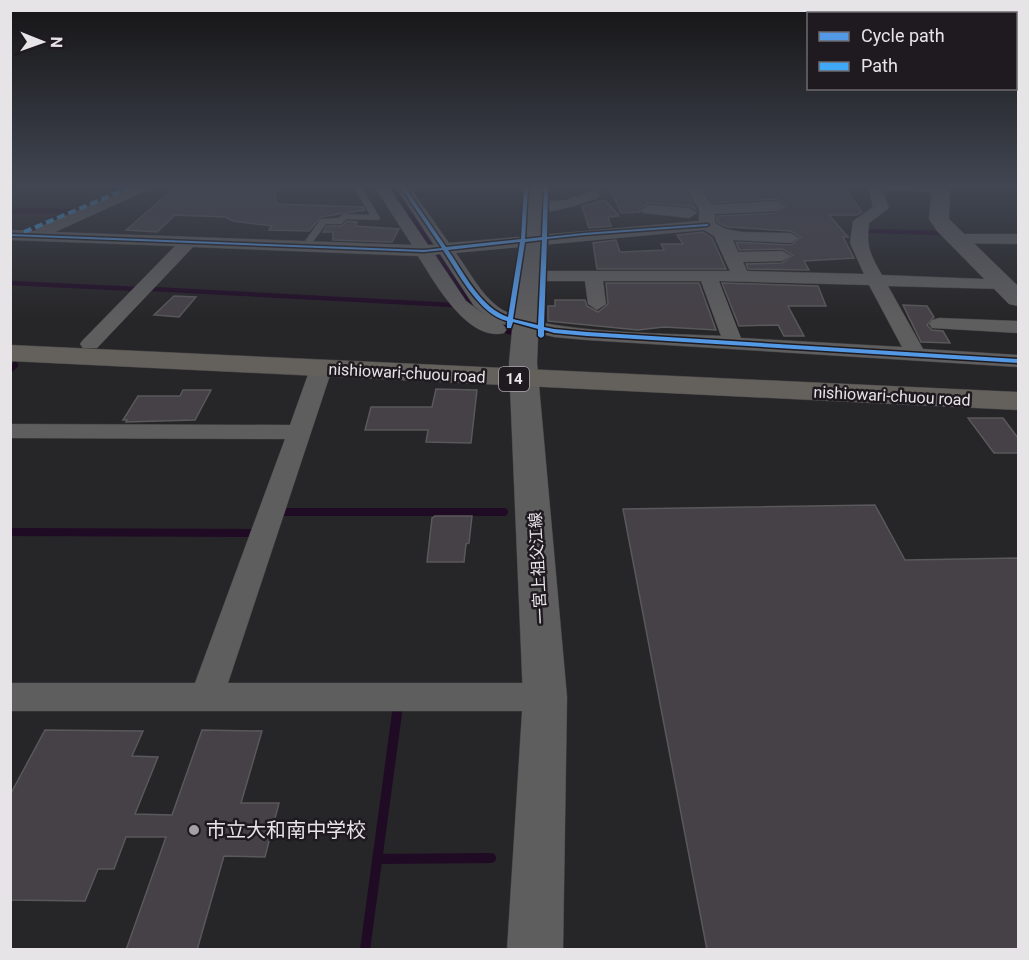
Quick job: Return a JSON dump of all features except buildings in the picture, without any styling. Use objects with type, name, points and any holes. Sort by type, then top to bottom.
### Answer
[{"type":"main road","name":"一宮上祖父江線","points":[[533,231],[526,344],[545,697],[535,950]]},
{"type":"main road","points":[[949,231],[1011,291]]},
{"type":"main road","name":"nishiowari-chuou road","points":[[13,352],[90,344],[526,344],[1018,385]]},
{"type":"main road","name":"nishiowari-chuou road","points":[[13,352],[321,369],[526,344],[1018,401]]},
{"type":"street","points":[[34,235],[44,231]]},
{"type":"street","points":[[422,231],[435,250],[481,302],[503,318],[526,344],[554,331],[1018,361]]},
{"type":"street","points":[[10,234],[435,250],[532,239],[567,231]]},
{"type":"street","points":[[717,231],[734,257],[741,276]]},
{"type":"street","points":[[729,231],[742,237],[786,234]]},
{"type":"street","points":[[860,231],[858,243],[874,278],[915,353]]},
{"type":"street","points":[[956,239],[1018,239]]},
{"type":"street","points":[[90,344],[191,240]]},
{"type":"street","points":[[734,257],[782,256]]},
{"type":"street","points":[[530,276],[874,278],[1011,291]]},
{"type":"street","points":[[593,276],[597,304]]},
{"type":"street","points":[[708,276],[733,342]]},
{"type":"street","points":[[939,324],[1018,327]]},
{"type":"street","points":[[206,698],[321,369]]},
{"type":"street","points":[[10,431],[298,432]]},
{"type":"street","points":[[10,697],[545,697]]},
{"type":"lane","points":[[306,245],[316,231]]},
{"type":"waterway","points":[[421,231],[471,303],[486,317],[531,331]]},
{"type":"waterway","points":[[867,231],[940,233]]},
{"type":"waterway","points":[[10,283],[137,289]]},
{"type":"waterway","points":[[152,289],[454,305]]},
{"type":"waterway","points":[[10,370],[15,365]]},
{"type":"waterway","points":[[276,512],[504,512]]},
{"type":"waterway","points":[[10,532],[253,533]]},
{"type":"waterway","points":[[377,859],[397,713]]},
{"type":"waterway","points":[[377,859],[491,858]]},
{"type":"waterway","points":[[365,950],[377,859]]},
{"type":"cycle path","points":[[433,231],[481,302],[493,312],[503,318],[554,331],[1018,361]]},
{"type":"cycle path","points":[[509,327],[524,231]]},
{"type":"cycle path","points":[[541,336],[545,231]]},
{"type":"cycle path","points":[[10,235],[424,251],[628,231]]},
{"type":"place","name":"市立大和南中学校","points":[[194,830]]}]
